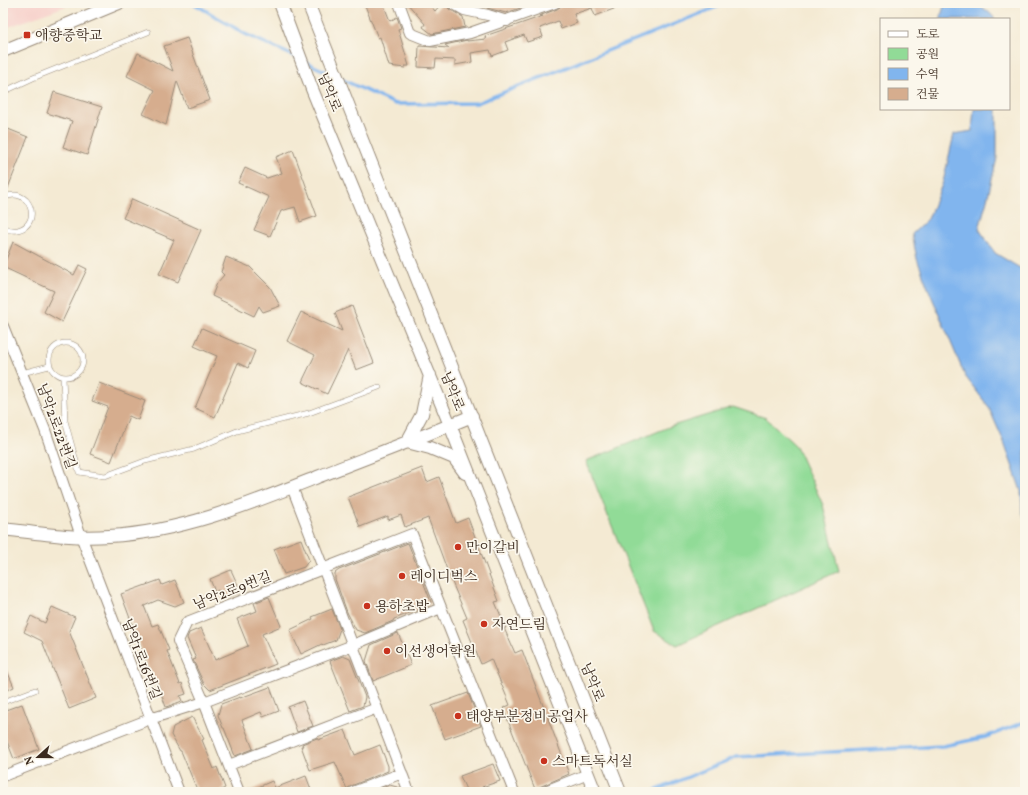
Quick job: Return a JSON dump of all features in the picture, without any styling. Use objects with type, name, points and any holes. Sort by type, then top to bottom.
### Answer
[{"type":"street","name":"남악로","points":[[280,3],[312,88],[474,484],[592,783]]},
{"type":"street","name":"남악로","points":[[308,3],[620,792]]},
{"type":"street","points":[[399,3],[410,33],[430,41],[470,33],[555,3]]},
{"type":"street","points":[[452,3],[464,10],[488,14],[507,21]]},
{"type":"street","points":[[3,52],[116,4]]},
{"type":"street","name":"남악2로22번길","points":[[3,326],[45,430],[80,536]]},
{"type":"street","points":[[408,442],[422,414],[430,375]]},
{"type":"street","points":[[3,529],[80,536],[107,536],[126,535],[167,528],[226,512],[472,416]]},
{"type":"street","points":[[408,442],[430,448],[454,458],[474,484]]},
{"type":"street","points":[[292,487],[409,792]]},
{"type":"street","name":"남악2로9번길","points":[[239,792],[204,702],[178,641],[187,622],[324,570],[412,534],[514,792]]},
{"type":"street","name":"남악1로16번길","points":[[80,536],[179,792]]},
{"type":"street","points":[[3,776],[150,719],[204,702],[353,645],[442,608]]},
{"type":"street","points":[[229,765],[377,708]]},
{"type":"street","points":[[353,792],[402,773]]},
{"type":"street","points":[[543,792],[592,783]]},
{"type":"lane","points":[[3,92],[33,78],[148,32]]},
{"type":"lane","points":[[3,198],[9,195],[20,196],[25,199],[31,209],[30,221],[22,229],[4,229]]},
{"type":"lane","points":[[63,343],[75,345],[82,355],[82,366],[79,372],[74,376],[63,378],[54,374],[49,366],[50,354],[53,349],[63,343]]},
{"type":"lane","points":[[22,374],[49,366]]},
{"type":"lane","points":[[63,378],[65,421],[80,472],[105,476],[145,461],[194,449],[237,431],[309,413],[379,387]]},
{"type":"lane","points":[[3,702],[35,690]]},
{"type":"shaded area","points":[[3,3],[74,3],[3,29]]},
{"type":"green space","points":[[733,407],[766,418],[796,446],[823,505],[839,571],[677,645],[654,631],[586,461],[669,427]]},
{"type":"water","points":[[945,3],[967,3],[984,8],[994,18],[940,18]]},
{"type":"water","points":[[974,110],[997,110],[997,158],[979,229],[995,253],[1025,271],[1025,519],[1022,513],[1021,491],[1004,442],[988,406],[965,376],[917,259],[912,234],[928,219],[943,182],[954,134],[972,131]]},
{"type":"building","points":[[364,3],[383,3],[390,21],[397,17],[401,28],[398,29],[409,66],[405,66],[405,68],[389,66],[380,37],[378,38]]},
{"type":"building","points":[[407,3],[428,3],[435,11],[442,3],[446,3],[449,9],[463,17],[465,27],[432,34],[423,27],[425,24]]},
{"type":"building","points":[[487,3],[535,3],[506,13],[487,8]]},
{"type":"building","points":[[561,3],[627,4],[595,16],[592,8],[574,14],[577,23],[561,29],[558,21],[540,28],[543,37],[527,42],[524,35],[505,42],[508,50],[492,56],[490,50],[471,53],[472,62],[455,65],[455,60],[436,59],[435,68],[418,67],[419,46],[449,48],[445,45],[467,40],[486,39],[485,36],[543,16],[539,16],[557,9],[560,7]]},
{"type":"building","points":[[187,38],[210,100],[187,108],[177,81],[166,125],[143,114],[155,90],[127,76],[138,53],[173,71],[164,46]]},
{"type":"building","points":[[54,92],[102,107],[87,155],[63,147],[72,121],[47,113]]},
{"type":"building","points":[[3,127],[28,137],[6,193],[3,194]]},
{"type":"building","points":[[293,150],[317,216],[300,222],[295,207],[281,211],[270,236],[254,230],[269,197],[238,183],[245,168],[267,178],[282,173],[276,157]]},
{"type":"building","points":[[132,199],[201,230],[178,282],[159,274],[174,240],[123,218]]},
{"type":"building","points":[[13,242],[74,275],[79,265],[87,269],[62,322],[44,312],[54,291],[3,267]]},
{"type":"building","points":[[226,257],[250,267],[270,287],[280,306],[263,312],[259,306],[254,316],[212,296],[217,283],[224,275],[221,272]]},
{"type":"building","points":[[352,306],[374,363],[356,370],[348,350],[327,394],[302,382],[315,355],[287,341],[301,312],[342,331],[335,313]]},
{"type":"building","points":[[202,328],[255,351],[248,368],[238,363],[215,417],[195,408],[217,356],[194,346]]},
{"type":"building","points":[[99,383],[145,401],[138,420],[129,416],[111,462],[90,454],[108,407],[92,401]]},
{"type":"building","points":[[422,468],[427,482],[439,477],[456,523],[468,518],[499,601],[495,602],[506,628],[504,628],[515,653],[522,650],[569,774],[535,789],[503,708],[510,705],[491,659],[481,664],[463,620],[467,618],[428,518],[405,527],[401,515],[388,520],[388,516],[360,527],[348,497]]},
{"type":"building","points":[[301,539],[309,560],[304,567],[284,574],[274,549]]},
{"type":"building","points":[[408,543],[431,602],[428,606],[394,619],[393,621],[365,633],[356,630],[347,612],[335,579],[335,573],[339,570]]},
{"type":"building","points":[[231,570],[241,592],[222,599],[218,590],[215,592],[210,579]]},
{"type":"building","points":[[160,580],[162,585],[175,580],[184,602],[175,606],[158,600],[144,606],[152,626],[158,624],[169,650],[167,651],[180,684],[182,683],[186,694],[180,696],[182,701],[166,707],[157,682],[154,683],[121,594]]},
{"type":"building","points":[[269,597],[281,626],[262,634],[276,664],[210,690],[204,684],[193,660],[196,659],[187,638],[189,633],[201,628],[215,660],[248,646],[237,619],[257,611],[254,603]]},
{"type":"building","points":[[52,607],[75,617],[69,631],[96,698],[69,709],[42,641],[24,632],[31,616],[45,623]]},
{"type":"building","points":[[332,609],[340,629],[336,640],[323,645],[322,644],[301,654],[290,630],[313,619],[312,617]]},
{"type":"building","name":"이선생어학원","points":[[398,633],[411,665],[373,681],[366,661],[371,645]]},
{"type":"building","points":[[343,656],[350,659],[365,697],[363,706],[350,711],[330,661]]},
{"type":"building","points":[[3,661],[14,687],[3,692]]},
{"type":"building","points":[[270,687],[279,711],[263,717],[261,712],[242,720],[253,749],[235,756],[218,715],[221,704]]},
{"type":"building","name":"태양부분정비공업사","points":[[468,693],[481,726],[445,739],[432,706]]},
{"type":"building","points":[[303,701],[313,726],[297,732],[288,707]]},
{"type":"building","points":[[22,704],[39,749],[14,759],[3,731],[3,711]]},
{"type":"building","points":[[192,717],[204,739],[202,740],[214,769],[217,767],[225,788],[221,790],[222,792],[198,792],[181,751],[171,735],[173,727]]},
{"type":"building","points":[[345,730],[355,755],[380,745],[388,766],[388,771],[347,789],[335,762],[310,770],[301,746],[303,746],[302,744]]},
{"type":"building","points":[[493,764],[500,781],[482,787],[484,792],[467,792],[460,776]]},
{"type":"building","points":[[306,776],[312,792],[247,792],[272,781],[275,788]]},
{"type":"building","points":[[390,785],[400,788],[402,792],[377,792],[376,790]]},
{"type":"waterway","points":[[193,3],[245,34],[298,58]]},
{"type":"waterway","points":[[341,79],[395,104],[477,103],[727,3]]},
{"type":"waterway","points":[[305,62],[334,75]]},
{"type":"waterway","points":[[652,792],[736,757],[943,746],[986,737],[1025,722]]},
{"type":"place","name":"애향중학교","points":[[27,35]]},
{"type":"place","name":"만이갈비","points":[[458,547]]},
{"type":"place","name":"레이디벅스","points":[[402,576]]},
{"type":"place","name":"용하초밥","points":[[367,606]]},
{"type":"place","name":"자연드림","points":[[484,624]]},
{"type":"place","name":"이선생어학원","points":[[387,651]]},
{"type":"place","name":"태양부분정비공업사","points":[[458,716]]},
{"type":"place","name":"스마트독서실","points":[[544,761]]}]
